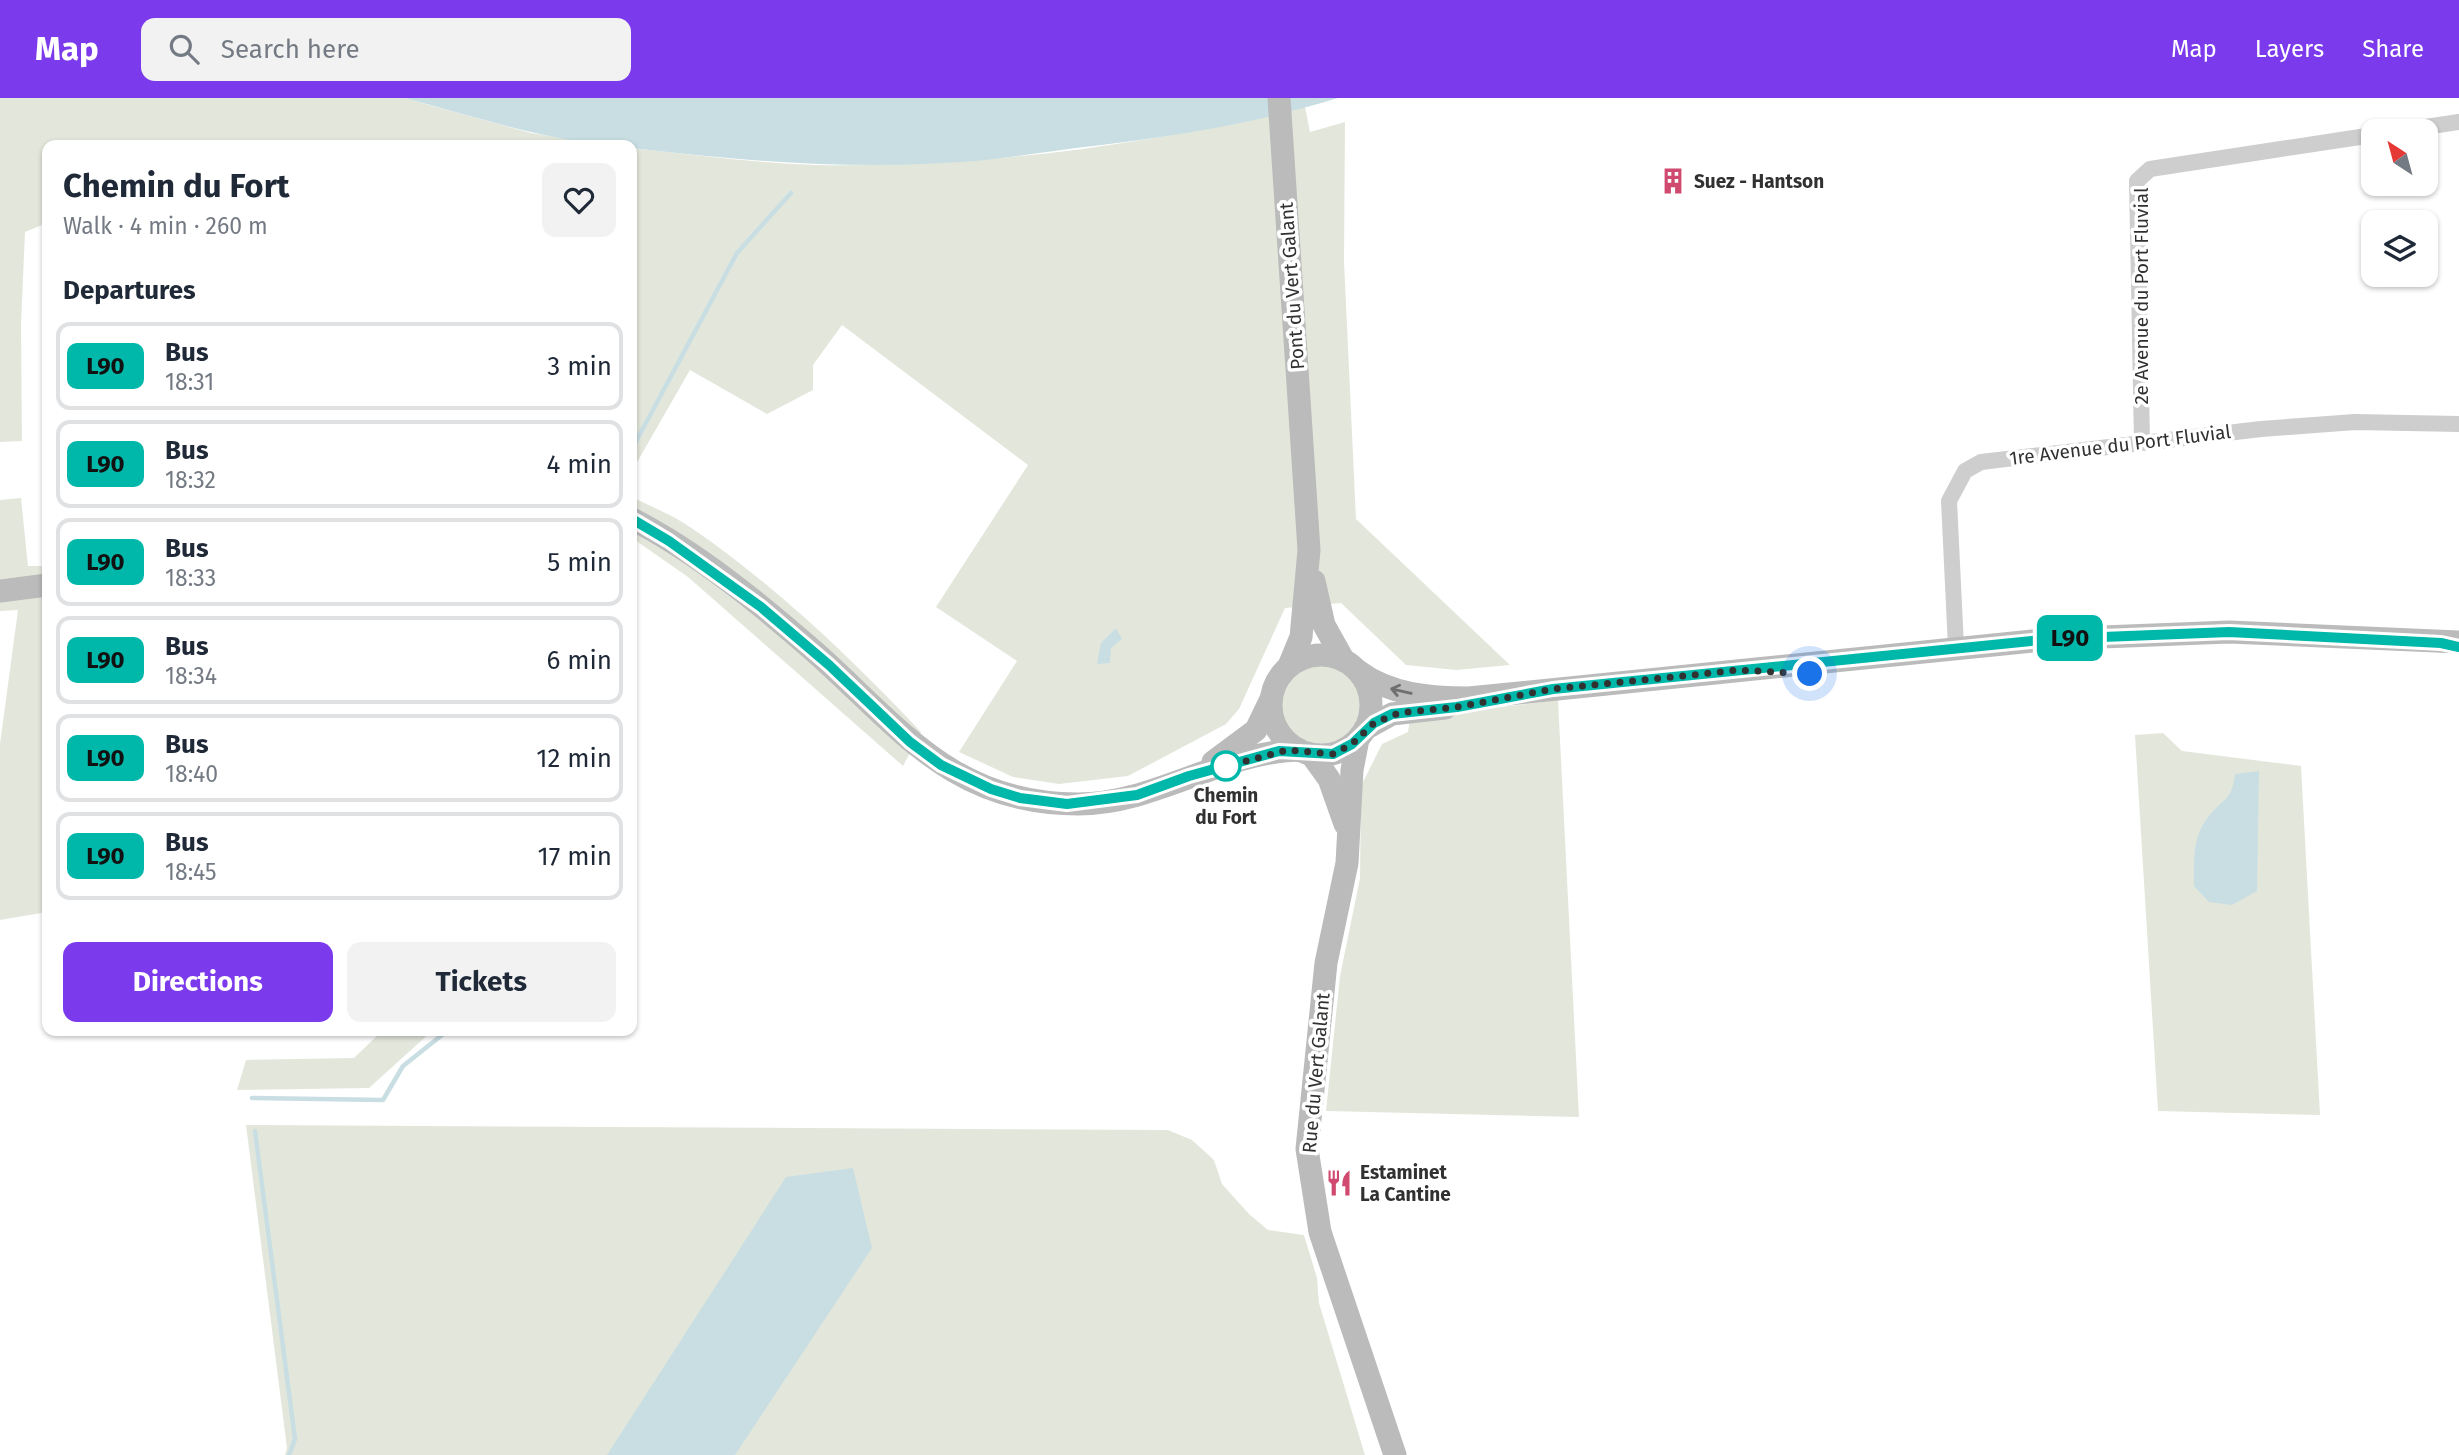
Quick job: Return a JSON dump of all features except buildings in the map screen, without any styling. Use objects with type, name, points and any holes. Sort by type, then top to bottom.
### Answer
[{"type":"main road","name":"Pont du Vert Galant","points":[[1279,98],[1309,550]]},
{"type":"main road","points":[[637,522],[669,541],[769,614],[919,750],[978,784],[1020,798],[1082,804],[1137,795],[1189,776],[1269,753],[1333,754],[1392,714],[1457,707],[1517,694]]},
{"type":"main road","points":[[1309,550],[1324,625],[1371,696],[1371,709],[1361,734],[1352,770],[1348,848]]},
{"type":"main road","points":[[1189,776],[1249,736],[1261,722],[1279,678],[1289,666],[1301,637],[1309,550]]},
{"type":"main road","points":[[0,591],[42,585]]},
{"type":"main road","points":[[1289,666],[1315,655],[1350,665],[1389,688],[1432,696],[1469,698],[2052,639],[2229,632],[2453,644]]},
{"type":"main road","points":[[1738,670],[1835,674],[2026,656],[2126,637]]},
{"type":"main road","points":[[1271,699],[1273,720],[1279,732],[1305,752],[1333,788],[1343,818],[1348,848]]},
{"type":"main road","name":"Rue du Vert Galant","points":[[1348,848],[1325,963],[1307,1149],[1320,1232],[1395,1455]]},
{"type":"street","points":[[2438,125],[2459,122]]},
{"type":"street","name":"2e Avenue du Port Fluvial","points":[[2142,442],[2137,181],[2150,169],[2361,137]]},
{"type":"street","name":"1re Avenue du Port Fluvial","points":[[1956,647],[1949,501],[1965,471],[1981,462],[2142,442],[2355,422],[2459,424]]},
{"type":"shaded area","points":[[0,98],[404,98],[531,133],[576,140],[42,140],[42,225],[25,232],[21,325],[22,441],[0,442]]},
{"type":"shaded area","points":[[404,98],[1338,98],[1247,122],[1155,138],[978,161],[920,164],[837,165],[714,157],[637,149],[637,140],[574,140],[517,129]]},
{"type":"shaded area","points":[[1305,107],[1310,132],[1345,122],[1344,261],[1356,519],[1510,665],[1456,670],[1406,665],[1341,603],[1285,608],[1239,709],[1226,724],[1128,776],[1059,784],[1013,777],[959,752],[1017,661],[936,607],[1028,465],[842,325],[813,365],[813,390],[767,414],[690,370],[637,462],[637,149],[793,164],[939,163],[1124,143]]},
{"type":"shaded area","points":[[21,498],[28,566],[42,566],[42,913],[0,920],[0,744],[18,610],[0,611],[0,500]]},
{"type":"shaded area","points":[[637,499],[679,520],[754,574],[812,624],[868,678],[921,732],[903,766],[688,577],[637,541]]},
{"type":"shaded area","points":[[1116,628],[1122,639],[1111,648],[1110,663],[1097,664],[1101,643]]},
{"type":"shaded area","points":[[1312,664],[1328,664],[1349,675],[1360,696],[1360,712],[1349,733],[1328,744],[1312,744],[1298,738],[1286,726],[1280,712],[1280,696],[1286,682],[1298,670]]},
{"type":"shaded area","points":[[1558,700],[1579,1117],[1326,1111],[1340,976],[1360,878],[1361,786],[1382,744],[1408,732],[1410,718]]},
{"type":"shaded area","points":[[2163,733],[2182,751],[2301,766],[2320,1115],[2158,1111],[2135,735]]},
{"type":"shaded area","points":[[2259,771],[2257,891],[2232,905],[2209,902],[2194,886],[2195,849],[2199,832],[2229,794],[2235,774]]},
{"type":"shaded area","points":[[377,1036],[426,1036],[369,1088],[237,1090],[246,1060],[354,1058]]},
{"type":"shaded area","points":[[246,1125],[1168,1130],[1192,1140],[1214,1160],[1222,1184],[1249,1214],[1268,1230],[1304,1235],[1317,1278],[1319,1303],[1365,1455],[285,1455],[287,1448]]},
{"type":"shaded area","points":[[853,1168],[872,1248],[735,1455],[607,1455],[786,1177]]},
{"type":"waterway","points":[[637,440],[737,253],[791,193]]},
{"type":"waterway","points":[[252,1098],[383,1100],[403,1066],[441,1036]]},
{"type":"waterway","points":[[255,1131],[295,1439],[289,1455]]},
{"type":"bus line","name":"L90","points":[[637,522],[669,541],[761,607],[829,665],[919,750],[941,765],[967,779],[1020,798],[1067,804],[1095,803],[1137,795],[1189,776],[1279,751],[1299,750],[1318,755],[1333,754],[1352,744],[1365,729],[1392,714],[1457,707],[1553,689],[1789,663],[2092,637],[2229,632],[2441,643],[2459,647]]},
{"type":"place","name":"Suez - Hantson","points":[[1673,181]]},
{"type":"place","name":"Chemin du Fort","points":[[1226,766]]},
{"type":"place","name":"Estaminet La Cantine","points":[[1339,1183]]},
{"type":"route","points":[[1226,766],[1224,767],[1259,755],[1287,750],[1318,755],[1333,754],[1352,744],[1365,729],[1384,717],[1415,710],[1457,707],[1553,689],[1738,670],[1810,674]]}]
